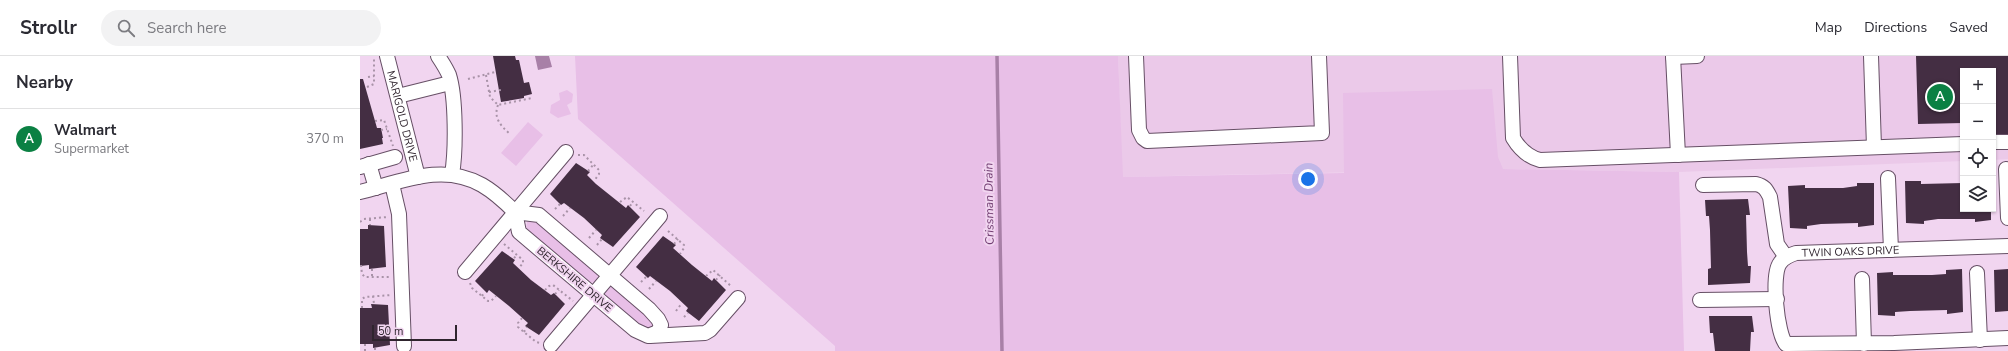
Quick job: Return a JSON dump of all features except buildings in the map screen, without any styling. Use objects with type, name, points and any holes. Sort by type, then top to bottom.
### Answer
[{"type":"street","name":"MARIGOLD DRIVE","points":[[387,56],[418,177]]},
{"type":"street","points":[[438,56],[447,71],[450,83],[454,151],[452,174]]},
{"type":"street","points":[[1136,56],[1139,130],[1143,138],[1147,141],[1154,141],[1322,133],[1319,56]]},
{"type":"street","points":[[1510,56],[1513,138],[1516,144],[1528,155],[1540,160],[1960,144]]},
{"type":"street","points":[[1678,155],[1673,56],[1697,56]]},
{"type":"street","points":[[1871,56],[1874,148]]},
{"type":"street","points":[[398,96],[450,83]]},
{"type":"street","points":[[1996,142],[2008,142]]},
{"type":"street","points":[[376,188],[365,166],[395,154]]},
{"type":"street","points":[[467,276],[515,212],[571,154]]},
{"type":"street","points":[[2006,169],[2008,218]]},
{"type":"street","points":[[360,192],[431,174],[452,174],[461,176],[483,186],[515,212],[539,215],[649,309],[660,322],[679,335]]},
{"type":"street","points":[[1888,178],[1891,250]]},
{"type":"street","points":[[392,184],[399,216],[404,346]]},
{"type":"street","points":[[1703,185],[1756,184],[1762,185],[1767,189],[1770,197],[1777,244],[1786,257]]},
{"type":"street","name":"BERKSHIRE DRIVE","points":[[515,212],[520,232],[635,330],[648,336]]},
{"type":"street","points":[[547,343],[593,295],[660,216]]},
{"type":"street","name":"TWIN OAKS DRIVE","points":[[1785,348],[1780,335],[1776,298],[1776,273],[1779,263],[1786,257],[1796,253],[2008,246]]},
{"type":"street","points":[[1977,273],[1980,340]]},
{"type":"street","points":[[1862,279],[1864,344]]},
{"type":"street","points":[[648,336],[679,335],[708,331],[735,293]]},
{"type":"street","points":[[1700,300],[1776,298]]},
{"type":"street","points":[[648,336],[658,332],[660,329],[660,322]]},
{"type":"street","points":[[1785,348],[1864,344],[1894,347],[2008,338]]},
{"type":"path","points":[[366,88],[373,86],[374,56]]},
{"type":"path","points":[[468,79],[496,72]]},
{"type":"path","points":[[486,75],[492,100],[498,105]]},
{"type":"path","points":[[368,77],[374,76]]},
{"type":"path","points":[[489,92],[501,90]]},
{"type":"path","points":[[498,105],[532,98]]},
{"type":"path","points":[[498,105],[497,118],[502,127],[510,134]]},
{"type":"path","points":[[375,121],[384,120],[395,154]]},
{"type":"path","points":[[381,130],[387,129]]},
{"type":"path","points":[[571,154],[584,155],[594,164],[599,172],[594,181]]},
{"type":"path","points":[[588,171],[594,164]]},
{"type":"path","points":[[620,202],[625,197],[644,211]]},
{"type":"path","points":[[630,206],[633,202]]},
{"type":"path","points":[[555,209],[560,204]]},
{"type":"path","points":[[563,216],[570,208]]},
{"type":"path","points":[[360,222],[393,216]]},
{"type":"path","points":[[370,219],[370,225]]},
{"type":"path","points":[[589,238],[596,230]]},
{"type":"path","points":[[668,231],[685,246],[680,254]]},
{"type":"path","points":[[674,244],[678,239]]},
{"type":"path","points":[[499,240],[523,261],[519,268]]},
{"type":"path","points":[[597,245],[602,240]]},
{"type":"path","points":[[514,258],[517,255]]},
{"type":"path","points":[[361,266],[363,276],[395,276]]},
{"type":"path","points":[[372,269],[372,277]]},
{"type":"path","points":[[706,276],[712,270],[731,284],[735,293]]},
{"type":"path","points":[[716,280],[720,275]]},
{"type":"path","points":[[467,276],[472,288],[490,302],[496,296]]},
{"type":"path","points":[[641,282],[646,277]]},
{"type":"path","points":[[649,289],[656,281]]},
{"type":"path","points":[[545,290],[551,285],[577,305]]},
{"type":"path","points":[[556,294],[559,290]]},
{"type":"path","points":[[482,296],[485,292]]},
{"type":"path","points":[[362,308],[363,298],[396,294]]},
{"type":"path","points":[[373,296],[374,304]]},
{"type":"path","points":[[676,311],[682,303]]},
{"type":"path","points":[[684,318],[688,313]]},
{"type":"path","points":[[522,318],[518,326],[524,332],[537,343],[547,343]]},
{"type":"path","points":[[524,332],[527,327]]},
{"type":"path","points":[[365,344],[365,351]]},
{"type":"shaded area","points":[[535,56],[549,56],[552,67],[538,70]]},
{"type":"shaded area","points":[[575,56],[1118,56],[1123,177],[1344,173],[1343,93],[1492,89],[1498,157],[1503,169],[1679,172],[1684,351],[835,351],[835,346],[578,119]]},
{"type":"shaded area","points":[[1118,56],[2008,56],[2008,159],[1996,160],[1996,68],[1960,68],[1960,161],[1679,172],[1503,169],[1122,177]]},
{"type":"shaded area","points":[[567,90],[573,94],[572,102],[567,105],[571,114],[558,118],[550,113],[551,105],[560,100],[559,93]]},
{"type":"shaded area","points":[[528,122],[543,135],[516,166],[501,153]]},
{"type":"shaded area","points":[[535,220],[598,273],[597,281],[589,283],[526,231],[527,222]]},
{"type":"shaded area","points":[[610,287],[615,288],[650,316],[654,325],[650,330],[640,327],[606,298],[606,289]]},
{"type":"waterway","name":"Crissman Drain","points":[[997,56],[1002,351]]},
{"type":"place","name":"Walmart","points":[[1940,97]]}]
